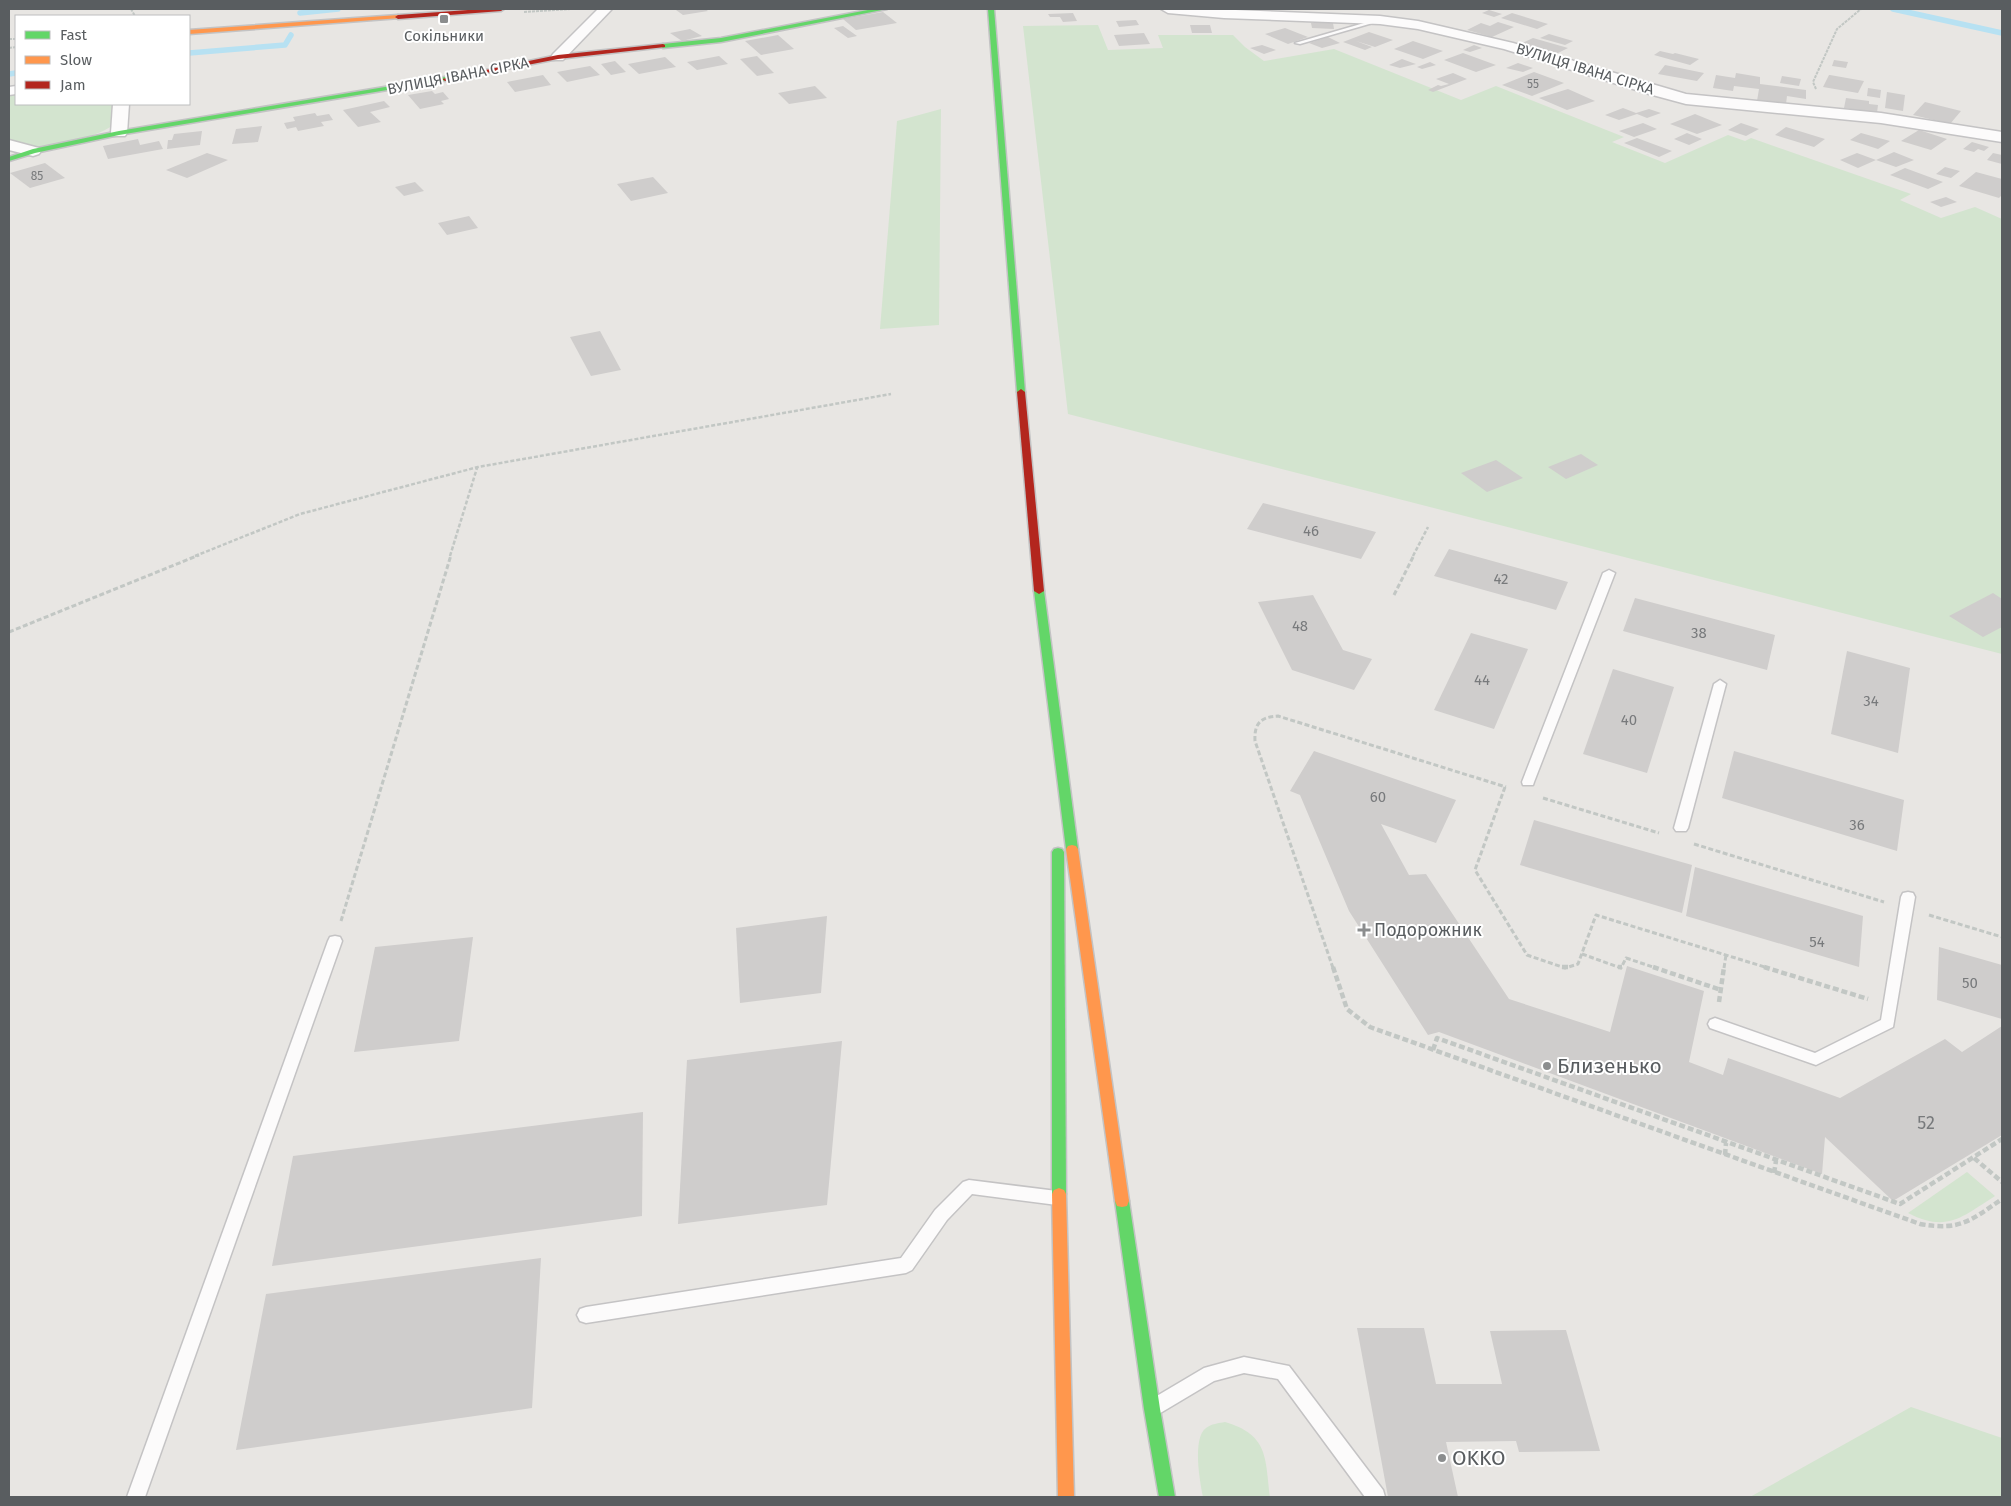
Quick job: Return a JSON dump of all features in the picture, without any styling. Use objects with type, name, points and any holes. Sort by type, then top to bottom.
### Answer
[{"type":"main road","points":[[190,32],[501,9]]},
{"type":"main road","name":"ВУЛИЦЯ ІВАНА СІРКА","points":[[9,159],[33,150],[119,133],[431,82],[558,57],[721,40],[848,14],[884,9]]},
{"type":"main road","points":[[991,9],[1033,538],[1058,750],[1152,1409],[1167,1497]]},
{"type":"main road","points":[[1058,750],[1059,1198],[1066,1497]]},
{"type":"street","points":[[558,57],[605,9]]},
{"type":"street","name":"ВУЛИЦЯ ІВАНА СІРКА","points":[[1168,9],[1224,14],[1380,20],[1427,27],[1508,46],[1676,97],[1700,101],[1881,118],[2002,137]]},
{"type":"street","points":[[119,133],[121,105]]},
{"type":"street","name":"ВУЛИЦЯ ІВАНА СІРКА","points":[[9,144],[33,150]]},
{"type":"lane","points":[[1298,43],[1380,20]]},
{"type":"lane","points":[[1528,782],[1610,573]]},
{"type":"lane","points":[[1681,828],[1720,684]]},
{"type":"lane","points":[[1715,1024],[1816,1059],[1888,1023],[1907,902]]},
{"type":"lane","points":[[136,1497],[335,941]]},
{"type":"lane","points":[[586,1315],[906,1265],[941,1215],[969,1186],[1059,1198]]},
{"type":"lane","points":[[1152,1409],[1210,1374],[1244,1365],[1283,1372],[1376,1497]]},
{"type":"path","points":[[1816,112],[1818,93],[1814,82],[1821,63],[1838,29],[1860,9]]},
{"type":"path","points":[[9,632],[300,514],[478,467],[891,394]]},
{"type":"path","points":[[335,941],[478,467]]},
{"type":"path","points":[[1394,595],[1428,527]]},
{"type":"path","points":[[1515,790],[1278,716],[1266,716],[1258,722],[1254,730],[1255,741],[1347,1009],[1370,1028],[1920,1224],[1937,1228],[1961,1226],[2002,1199]]},
{"type":"path","points":[[1507,782],[1475,870],[1527,955],[1565,968],[1578,964],[1596,915],[1890,1006]]},
{"type":"path","points":[[1534,795],[1668,836]]},
{"type":"path","points":[[1686,842],[1907,902],[2002,937]]},
{"type":"path","points":[[1582,954],[1621,968],[1626,958],[1721,990]]},
{"type":"path","points":[[1715,1024],[1726,955]]},
{"type":"path","points":[[1433,1050],[1437,1038],[1900,1204],[2002,1139]]},
{"type":"path","points":[[1726,1143],[1726,1155]]},
{"type":"path","points":[[1974,1158],[2002,1182]]},
{"type":"path","points":[[1774,1173],[1776,1161]]},
{"type":"green space","points":[[1098,25],[1108,50],[1163,48],[1158,35],[1233,35],[1264,61],[1334,49],[1461,100],[1496,86],[1624,137],[1612,142],[1665,163],[1728,135],[1745,141],[1751,138],[1911,194],[1900,200],[1941,218],[1975,207],[2002,219],[2002,654],[1068,414],[1023,26]]},
{"type":"green space","points":[[15,91],[15,105],[116,105],[112,126],[89,137],[62,144],[21,146],[9,144],[9,92]]},
{"type":"green space","points":[[941,109],[939,325],[880,329],[897,121]]},
{"type":"green space","points":[[1967,1172],[1995,1196],[1963,1216],[1944,1222],[1933,1222],[1908,1213]]},
{"type":"green space","points":[[1911,1407],[2002,1438],[2002,1497],[1750,1497]]},
{"type":"green space","points":[[1225,1422],[1239,1427],[1257,1441],[1265,1460],[1270,1497],[1203,1497],[1198,1461],[1199,1441],[1206,1428]]},
{"type":"building","points":[[705,9],[708,11],[683,15],[676,10]]},
{"type":"building","points":[[1489,10],[1502,14],[1494,17],[1482,13]]},
{"type":"building","points":[[883,12],[897,23],[856,30],[843,19]]},
{"type":"building","points":[[1073,13],[1077,21],[1063,22],[1060,17],[1050,17],[1048,14]]},
{"type":"building","points":[[1512,13],[1548,24],[1537,29],[1501,18]]},
{"type":"building","points":[[1136,20],[1139,25],[1119,27],[1116,21]]},
{"type":"building","points":[[1498,22],[1514,27],[1492,37],[1467,30],[1481,23],[1490,26]]},
{"type":"building","points":[[1311,23],[1333,23],[1334,29],[1312,28]]},
{"type":"building","points":[[1190,25],[1210,25],[1212,33],[1192,33]]},
{"type":"building","points":[[843,26],[857,36],[848,38],[834,28]]},
{"type":"building","points":[[1285,28],[1308,37],[1288,44],[1265,34]]},
{"type":"building","points":[[690,29],[702,36],[682,41],[670,33]]},
{"type":"building","points":[[1369,32],[1393,40],[1375,47],[1356,41],[1372,47],[1365,50],[1343,42]]},
{"type":"building","points":[[1144,33],[1150,44],[1119,46],[1114,35]]},
{"type":"building","points":[[1549,34],[1573,41],[1565,45],[1540,38]]},
{"type":"building","points":[[778,35],[794,49],[761,55],[745,41]]},
{"type":"building","points":[[1328,37],[1340,43],[1322,48],[1309,43]]},
{"type":"building","points":[[1533,38],[1568,48],[1556,54],[1520,44]]},
{"type":"building","points":[[1413,41],[1443,51],[1423,59],[1394,49]]},
{"type":"building","points":[[1262,45],[1276,50],[1264,54],[1250,48]]},
{"type":"building","points":[[1474,45],[1482,48],[1470,52],[1463,50]]},
{"type":"building","points":[[1660,51],[1699,59],[1690,65],[1654,55]]},
{"type":"building","points":[[1463,53],[1496,65],[1476,72],[1444,60]]},
{"type":"building","points":[[719,56],[728,64],[697,70],[687,62]]},
{"type":"building","points":[[757,56],[774,73],[757,76],[740,59]]},
{"type":"building","points":[[665,57],[676,67],[639,74],[628,64]]},
{"type":"building","points":[[1402,59],[1416,64],[1400,68],[1389,65]]},
{"type":"building","points":[[1834,60],[1848,62],[1846,68],[1832,66]]},
{"type":"building","points":[[615,61],[626,72],[611,75],[601,64]]},
{"type":"building","points":[[1430,62],[1436,65],[1422,69],[1417,67]]},
{"type":"building","points":[[1518,63],[1533,68],[1523,72],[1506,68]]},
{"type":"building","points":[[1665,65],[1704,73],[1697,81],[1658,74]]},
{"type":"building","points":[[590,66],[600,75],[567,82],[557,72]]},
{"type":"building","points":[[1534,72],[1564,83],[1532,96],[1502,85]]},
{"type":"building","points":[[1453,73],[1467,79],[1433,92],[1428,90],[1438,85],[1449,84],[1436,79]]},
{"type":"building","points":[[1736,73],[1760,77],[1760,84],[1806,90],[1806,99],[1787,96],[1786,104],[1757,101],[1759,89],[1734,86],[1733,91],[1713,88],[1716,75],[1735,78]]},
{"type":"building","points":[[543,75],[551,85],[515,92],[507,82]]},
{"type":"building","points":[[1829,75],[1864,81],[1858,93],[1823,87]]},
{"type":"building","points":[[1782,76],[1801,79],[1799,86],[1780,83]]},
{"type":"building","points":[[815,86],[827,98],[789,104],[778,93]]},
{"type":"building","points":[[1868,88],[1881,90],[1880,98],[1867,96]]},
{"type":"building","points":[[1568,89],[1595,101],[1567,110],[1539,98]]},
{"type":"building","points":[[432,91],[435,94],[443,92],[449,99],[441,101],[444,104],[420,109],[408,95]]},
{"type":"building","points":[[1887,92],[1905,95],[1903,111],[1885,108]]},
{"type":"building","points":[[1846,98],[1869,101],[1869,104],[1878,105],[1877,113],[1844,108]]},
{"type":"building","points":[[384,101],[390,107],[370,112],[381,122],[358,127],[343,110]]},
{"type":"building","points":[[1925,102],[1961,111],[1950,124],[1913,115]]},
{"type":"building","points":[[1623,108],[1636,113],[1649,109],[1661,113],[1647,118],[1637,114],[1619,120],[1605,115]]},
{"type":"building","points":[[315,113],[317,116],[329,114],[333,120],[321,122],[324,126],[298,131],[296,127],[287,129],[284,123],[295,121],[293,117]]},
{"type":"building","points":[[1695,114],[1722,125],[1697,134],[1670,124]]},
{"type":"building","points":[[1643,123],[1657,129],[1634,137],[1619,131]]},
{"type":"building","points":[[1741,123],[1759,129],[1746,136],[1728,130]]},
{"type":"building","points":[[262,126],[258,142],[232,144],[236,129]]},
{"type":"building","points":[[1786,127],[1825,139],[1814,147],[1775,135]]},
{"type":"building","points":[[1919,130],[1947,139],[1931,150],[1901,141]]},
{"type":"building","points":[[202,131],[200,145],[167,149],[168,140],[172,140],[174,134]]},
{"type":"building","points":[[1687,133],[1702,139],[1689,145],[1674,139]]},
{"type":"building","points":[[1861,133],[1890,141],[1878,149],[1850,140]]},
{"type":"building","points":[[1637,138],[1672,151],[1659,157],[1624,143]]},
{"type":"building","points":[[138,139],[140,145],[159,141],[163,149],[108,159],[103,146]]},
{"type":"building","points":[[1972,142],[1989,147],[1984,151],[1978,149],[1974,152],[1963,149]]},
{"type":"building","points":[[1894,152],[1914,160],[1896,167],[1876,160]]},
{"type":"building","points":[[207,153],[228,160],[187,178],[166,170]]},
{"type":"building","points":[[1857,153],[1876,160],[1858,168],[1840,160]]},
{"type":"building","points":[[1993,153],[2002,155],[2002,164],[1987,160]]},
{"type":"building","points":[[45,163],[65,178],[30,188],[10,173]]},
{"type":"building","points":[[1945,167],[1960,171],[1951,178],[1936,174]]},
{"type":"building","points":[[1905,168],[1943,182],[1928,189],[1890,175]]},
{"type":"building","points":[[1976,172],[2002,179],[2002,195],[1999,198],[1959,186]]},
{"type":"building","points":[[653,177],[668,193],[631,201],[617,184]]},
{"type":"building","points":[[415,182],[424,191],[404,196],[395,187]]},
{"type":"building","points":[[1946,197],[1957,202],[1941,207],[1930,202]]},
{"type":"building","points":[[469,216],[478,228],[447,235],[438,223]]},
{"type":"building","points":[[600,331],[621,370],[591,376],[570,337]]},
{"type":"building","points":[[1581,454],[1598,465],[1566,479],[1548,467]]},
{"type":"building","points":[[1496,460],[1523,478],[1487,492],[1461,473]]},
{"type":"building","points":[[1263,503],[1376,532],[1361,559],[1247,529]]},
{"type":"building","points":[[1449,549],[1568,582],[1556,610],[1434,576]]},
{"type":"building","points":[[1993,593],[2002,599],[2002,627],[1983,637],[1949,616]]},
{"type":"building","points":[[1313,595],[1343,650],[1372,659],[1354,690],[1292,670],[1258,602]]},
{"type":"building","points":[[1635,598],[1775,635],[1767,670],[1623,631]]},
{"type":"building","points":[[1471,633],[1528,649],[1494,729],[1434,710]]},
{"type":"building","points":[[1847,651],[1910,668],[1898,753],[1831,734]]},
{"type":"building","points":[[1613,669],[1674,687],[1647,773],[1583,754]]},
{"type":"building","points":[[1314,751],[1456,800],[1436,843],[1381,824],[1409,875],[1426,874],[1509,999],[1610,1032],[1627,966],[1704,991],[1689,1062],[1723,1075],[1728,1058],[1840,1098],[1945,1039],[1962,1052],[2002,1026],[2002,1135],[1893,1201],[1825,1137],[1822,1174],[1439,1032],[1428,1035],[1349,911],[1300,795],[1290,791]]},
{"type":"building","points":[[1734,751],[1904,800],[1897,851],[1722,798]]},
{"type":"building","points":[[1534,820],[1692,865],[1682,913],[1520,865]]},
{"type":"building","points":[[1695,867],[1863,916],[1859,967],[1686,916]]},
{"type":"building","points":[[827,916],[821,993],[740,1003],[736,928]]},
{"type":"building","points":[[473,937],[459,1041],[354,1052],[375,947]]},
{"type":"building","points":[[1939,947],[2002,965],[2002,1019],[1937,1000]]},
{"type":"building","points":[[842,1041],[827,1205],[678,1224],[687,1060]]},
{"type":"building","points":[[643,1112],[642,1216],[272,1266],[293,1156]]},
{"type":"building","points":[[541,1258],[532,1408],[236,1450],[266,1294]]},
{"type":"building","points":[[1357,1328],[1424,1328],[1436,1384],[1502,1384],[1490,1331],[1566,1330],[1600,1451],[1519,1452],[1516,1441],[1446,1442],[1458,1497],[1388,1497]]},
{"type":"waterway","points":[[300,13],[338,9]]},
{"type":"waterway","points":[[1893,9],[2002,33]]},
{"type":"waterway","points":[[190,53],[285,45],[291,35]]},
{"type":"waterway","points":[[9,74],[15,73]]},
{"type":"traffic: fast","points":[[663,46],[721,40],[848,14],[884,9]]},
{"type":"traffic: fast","points":[[991,9],[1021,392]]},
{"type":"traffic: fast","points":[[9,44],[15,44]]},
{"type":"traffic: fast","points":[[9,159],[33,151],[119,133],[445,79]]},
{"type":"traffic: fast","points":[[1039,591],[1072,849]]},
{"type":"traffic: fast","points":[[1058,852],[1059,1194]]},
{"type":"traffic: fast","points":[[1122,1201],[1152,1409],[1167,1497]]},
{"type":"traffic: slow","points":[[190,32],[398,17]]},
{"type":"traffic: slow","points":[[1072,849],[1122,1201]]},
{"type":"traffic: slow","points":[[1059,1194],[1066,1497]]},
{"type":"traffic: jam","points":[[398,17],[501,9]]},
{"type":"traffic: jam","points":[[445,79],[558,57],[663,46]]},
{"type":"traffic: jam","points":[[1021,392],[1039,591]]},
{"type":"place","name":"Сокільники","points":[[444,19]]},
{"type":"place","name":"Подорожник","points":[[1364,930]]},
{"type":"place","name":"Близенько","points":[[1547,1066]]},
{"type":"place","name":"OKKO","points":[[1442,1458]]}]
